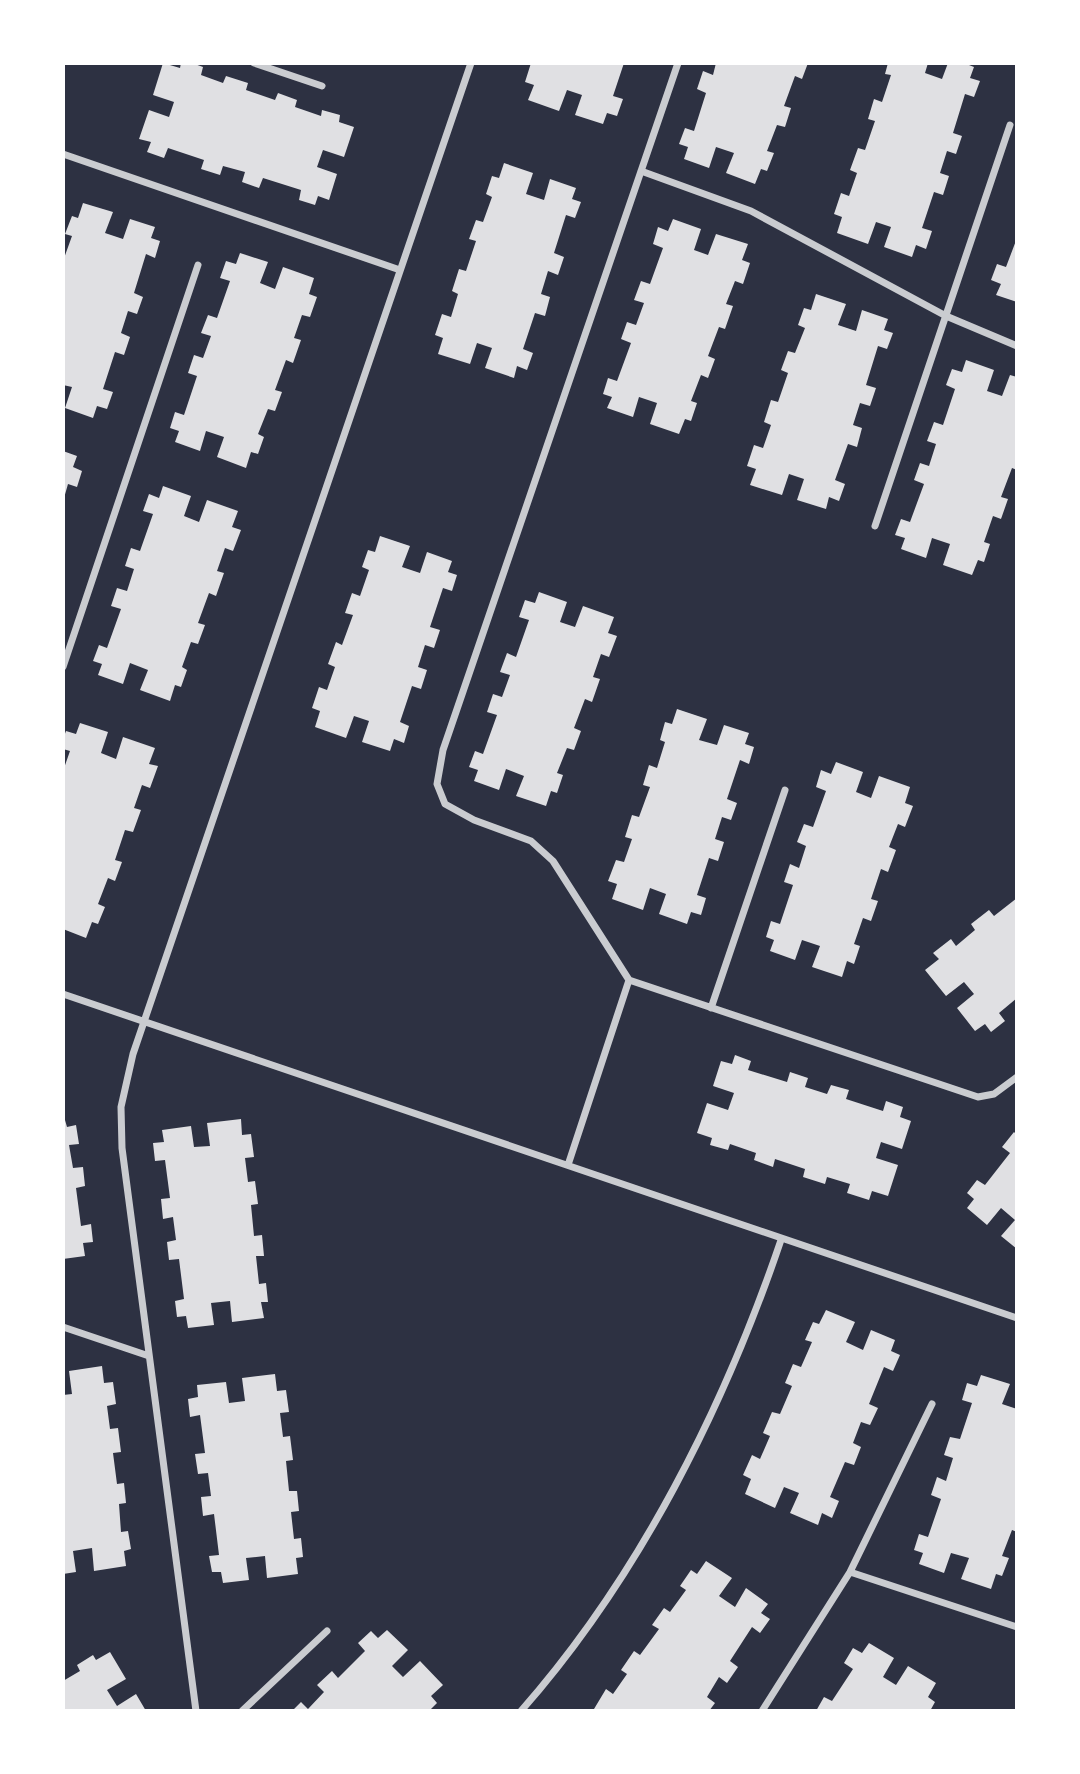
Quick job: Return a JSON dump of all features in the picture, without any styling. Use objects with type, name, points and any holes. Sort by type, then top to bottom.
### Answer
[{"type":"street","points":[[254,63],[322,86]]},
{"type":"street","points":[[196,1711],[122,1148],[121,1107],[133,1054],[471,63]]},
{"type":"street","points":[[678,63],[443,750],[437,784],[445,804],[474,820],[531,841],[553,861],[629,980],[978,1097],[994,1094],[1017,1077]]},
{"type":"street","points":[[874,526],[1010,125]]},
{"type":"street","points":[[63,154],[400,270]]},
{"type":"street","points":[[641,171],[751,211],[946,316],[1017,346]]},
{"type":"street","points":[[63,667],[198,265]]},
{"type":"street","points":[[711,1008],[785,790]]},
{"type":"street","points":[[568,1165],[629,980]]},
{"type":"street","points":[[63,994],[1017,1318]]},
{"type":"street","points":[[521,1711],[604,1602],[664,1506],[754,1316],[781,1240]]},
{"type":"street","points":[[63,1327],[149,1356]]},
{"type":"street","points":[[762,1711],[850,1572],[932,1404]]},
{"type":"street","points":[[850,1572],[1017,1628]]},
{"type":"street","points":[[242,1711],[327,1630]]},
{"type":"building","points":[[163,63],[180,68],[181,63],[192,63],[203,67],[201,75],[223,83],[226,76],[248,83],[246,90],[275,100],[278,93],[297,100],[295,107],[321,116],[322,110],[340,115],[339,122],[354,127],[344,157],[323,150],[317,167],[337,174],[329,200],[318,196],[315,205],[299,200],[301,190],[263,178],[259,188],[242,182],[245,172],[223,166],[220,175],[201,169],[204,160],[168,148],[164,158],[147,152],[151,142],[139,139],[149,110],[169,117],[174,102],[153,95]]},
{"type":"building","points":[[531,63],[624,63],[613,96],[623,99],[617,116],[607,113],[603,124],[575,115],[582,95],[567,90],[559,111],[528,100],[534,85],[525,82]]},
{"type":"building","points":[[716,63],[808,63],[802,79],[795,76],[784,106],[791,108],[785,127],[777,125],[767,151],[774,153],[767,171],[761,169],[755,184],[726,173],[734,153],[716,147],[709,168],[684,159],[688,147],[679,144],[685,128],[694,131],[706,93],[697,89],[703,71],[713,75]]},
{"type":"building","points":[[888,63],[928,63],[925,73],[942,79],[948,63],[964,63],[974,67],[970,78],[980,81],[974,97],[965,94],[953,133],[962,136],[956,154],[947,151],[940,173],[949,176],[943,195],[934,192],[922,228],[932,231],[926,249],[916,245],[912,257],[884,247],[891,227],[876,222],[868,244],[837,233],[842,217],[834,214],[841,193],[849,196],[857,173],[850,170],[858,148],[865,150],[875,121],[868,119],[874,99],[882,102],[891,75],[885,74]]},
{"type":"building","points":[[504,163],[533,173],[526,194],[544,200],[550,179],[576,188],[572,199],[581,202],[575,218],[566,215],[554,253],[564,257],[558,275],[548,271],[541,294],[550,297],[545,316],[535,313],[523,349],[533,353],[527,370],[517,366],[514,378],[485,368],[492,348],[477,343],[470,364],[438,354],[443,338],[435,335],[442,314],[451,317],[458,294],[452,291],[459,269],[466,271],[476,241],[469,239],[476,220],[483,222],[492,197],[486,194],[492,176],[499,178]]},
{"type":"building","points":[[83,203],[113,212],[105,233],[123,239],[130,219],[155,227],[151,238],[160,241],[155,258],[146,254],[134,293],[143,297],[137,314],[128,311],[121,333],[130,337],[124,355],[115,352],[103,389],[113,392],[107,409],[97,406],[93,418],[65,408],[72,387],[63,385],[63,261],[72,236],[65,234],[72,216],[78,218]]},
{"type":"building","points":[[673,219],[701,229],[694,250],[708,255],[716,234],[748,244],[742,260],[750,263],[743,284],[735,281],[726,304],[733,306],[725,329],[719,327],[708,356],[715,359],[708,378],[701,375],[691,401],[697,403],[691,421],[685,419],[679,434],[650,424],[657,403],[639,397],[633,417],[607,408],[612,397],[603,394],[608,378],[617,381],[631,343],[621,339],[627,322],[636,325],[644,303],[634,300],[641,281],[650,284],[663,248],[653,244],[658,227],[668,231]]},
{"type":"building","points":[[1017,238],[1017,302],[996,295],[1001,284],[991,280],[997,264],[1006,267]]},
{"type":"building","points":[[240,253],[268,262],[260,283],[275,289],[283,267],[314,278],[309,294],[317,297],[310,317],[302,315],[294,338],[301,340],[293,363],[286,360],[275,390],[282,392],[275,411],[268,409],[258,434],[264,437],[258,454],[251,452],[246,468],[217,457],[224,437],[206,431],[200,451],[175,442],[179,431],[170,428],[175,412],[184,415],[197,376],[188,373],[194,355],[203,358],[211,336],[201,333],[208,315],[217,318],[230,281],[220,278],[226,261],[236,264]]},
{"type":"building","points":[[816,294],[846,304],[838,325],[856,331],[862,310],[888,319],[884,330],[893,333],[887,349],[878,346],[866,385],[876,388],[870,406],[860,403],[853,425],[862,428],[857,447],[848,444],[835,480],[845,484],[839,501],[829,497],[826,509],[797,500],[804,479],[789,474],[782,495],[750,485],[756,469],[747,466],[754,445],[763,448],[771,425],[764,422],[771,400],[778,402],[788,373],[781,370],[788,351],[795,353],[805,328],[798,325],[804,308],[811,310]]},
{"type":"building","points":[[966,360],[994,370],[987,391],[1002,396],[1010,375],[1017,377],[1017,470],[1012,468],[1001,497],[1008,499],[1001,519],[993,516],[984,542],[990,544],[984,562],[978,560],[972,575],[943,565],[950,544],[932,538],[926,558],[901,549],[905,538],[895,535],[901,519],[910,522],[924,484],[914,480],[920,463],[929,466],[936,444],[927,441],[934,422],[943,425],[955,389],[946,385],[952,369],[962,372]]},
{"type":"building","points":[[63,451],[77,456],[73,467],[82,471],[77,487],[68,484],[64,498]]},
{"type":"building","points":[[163,486],[191,496],[184,516],[199,522],[207,500],[238,511],[232,527],[241,530],[233,551],[225,548],[217,571],[224,573],[216,596],[209,593],[198,623],[205,625],[198,644],[191,642],[182,667],[187,670],[181,687],[175,685],[170,701],[140,690],[148,670],[130,663],[123,684],[98,675],[102,664],[93,661],[99,645],[107,648],[121,609],[111,606],[117,588],[127,591],[134,569],[125,566],[131,548],[140,551],[153,514],[143,511],[149,494],[159,498]]},
{"type":"building","points":[[380,536],[410,546],[402,567],[420,573],[427,552],[452,561],[448,572],[457,575],[452,591],[443,588],[430,627],[440,630],[434,648],[425,645],[418,667],[427,670],[421,689],[412,686],[400,722],[409,726],[404,743],[394,739],[390,751],[362,742],[369,721],[354,716],[346,738],[315,727],[320,711],[312,708],[319,687],[327,690],[335,667],[328,664],[336,642],[342,645],[353,615],[345,613],[352,593],[360,596],[369,570],[362,567],[368,550],[375,552]]},
{"type":"building","points":[[539,592],[567,602],[560,622],[575,627],[583,606],[614,617],[608,633],[617,636],[609,657],[601,654],[593,677],[600,679],[592,702],[585,699],[574,728],[581,731],[574,750],[567,748],[557,773],[563,775],[557,793],[551,791],[546,806],[516,796],[524,776],[506,769],[499,790],[474,781],[478,770],[469,767],[475,751],[483,754],[497,715],[487,712],[493,694],[502,697],[510,675],[500,672],[507,653],[516,657],[529,620],[519,617],[525,600],[535,603]]},
{"type":"building","points":[[677,709],[707,719],[699,740],[717,745],[724,725],[749,733],[745,744],[754,747],[749,764],[740,760],[727,799],[737,803],[731,820],[722,817],[715,839],[724,842],[718,861],[709,858],[697,895],[706,898],[701,915],[691,912],[687,924],[659,914],[666,894],[650,888],[643,910],[612,899],[617,884],[608,881],[616,860],[624,862],[632,839],[625,837],[632,815],[639,817],[650,787],[643,785],[649,765],[657,768],[665,742],[660,740],[665,722],[672,724]]},
{"type":"building","points":[[80,723],[108,732],[101,753],[116,759],[123,737],[155,748],[149,764],[158,766],[150,788],[142,785],[134,808],[141,810],[133,832],[125,830],[115,860],[122,862],[115,881],[108,878],[98,904],[105,907],[98,924],[92,922],[86,938],[63,929],[63,771],[70,751],[63,749],[63,739],[66,731],[76,734]]},
{"type":"building","points":[[836,762],[863,772],[856,792],[871,798],[879,776],[910,787],[905,803],[913,806],[905,827],[898,824],[889,847],[896,850],[888,872],[881,869],[871,899],[878,901],[871,921],[863,918],[854,944],[860,946],[854,964],[847,961],[842,977],[812,967],[820,946],[802,940],[795,960],[770,951],[774,940],[766,937],[771,921],[780,924],[793,885],[784,882],[790,864],[799,868],[806,846],[797,842],[804,824],[813,827],[826,791],[816,787],[821,770],[831,774]]},
{"type":"building","points":[[1017,898],[1017,998],[999,1013],[1005,1021],[991,1032],[985,1024],[975,1031],[957,1008],[974,994],[964,982],[946,996],[925,970],[939,959],[933,953],[951,939],[956,946],[975,930],[971,924],[989,910],[994,916]]},
{"type":"building","points":[[735,1055],[751,1061],[748,1070],[787,1082],[790,1072],[808,1078],[805,1087],[827,1094],[831,1085],[849,1090],[846,1099],[883,1111],[886,1101],[903,1107],[900,1117],[911,1121],[902,1149],[881,1142],[876,1158],[898,1165],[888,1196],[872,1191],[869,1200],[847,1193],[850,1184],[827,1177],[825,1184],[803,1177],[805,1169],[775,1159],[773,1167],[754,1160],[756,1153],[730,1144],[728,1150],[710,1145],[712,1138],[697,1133],[707,1103],[728,1110],[734,1093],[713,1086],[721,1061],[732,1064]]},
{"type":"building","points":[[63,1113],[67,1127],[76,1125],[79,1144],[69,1145],[73,1168],[83,1167],[85,1186],[76,1188],[81,1226],[91,1224],[93,1242],[83,1243],[85,1256],[63,1259]]},
{"type":"building","points":[[241,1119],[242,1135],[251,1134],[254,1157],[245,1158],[248,1182],[255,1181],[258,1204],[251,1205],[254,1236],[262,1235],[264,1256],[256,1256],[259,1284],[266,1283],[268,1302],[261,1302],[264,1318],[232,1322],[230,1301],[211,1303],[214,1325],[188,1328],[186,1316],[177,1317],[175,1301],[184,1299],[179,1259],[169,1260],[167,1242],[176,1240],[173,1217],[163,1219],[161,1199],[170,1198],[165,1160],[155,1161],[153,1143],[164,1142],[162,1130],[191,1126],[194,1147],[210,1146],[207,1123]]},
{"type":"building","points":[[1014,1132],[1017,1135],[1017,1249],[1001,1236],[1015,1220],[1001,1208],[987,1225],[967,1208],[974,1199],[967,1193],[977,1180],[985,1185],[1010,1153],[1002,1147]]},
{"type":"building","points":[[826,1310],[855,1322],[846,1342],[863,1350],[871,1330],[895,1340],[891,1351],[900,1355],[893,1371],[884,1367],[869,1404],[878,1408],[870,1425],[861,1422],[853,1443],[861,1447],[854,1465],[845,1462],[830,1497],[839,1501],[832,1518],[822,1513],[818,1525],[790,1513],[799,1493],[784,1487],[775,1508],[745,1494],[751,1479],[743,1475],[752,1455],[760,1459],[770,1436],[763,1433],[772,1412],[780,1414],[792,1386],[785,1383],[793,1364],[801,1367],[812,1342],[805,1340],[813,1322],[819,1324]]},
{"type":"building","points":[[102,1366],[104,1383],[113,1382],[116,1404],[107,1406],[110,1429],[118,1428],[121,1452],[113,1453],[117,1484],[124,1483],[126,1503],[119,1504],[121,1532],[128,1531],[131,1549],[124,1551],[126,1566],[94,1571],[92,1548],[73,1551],[76,1572],[63,1574],[63,1395],[72,1394],[69,1371]]},
{"type":"building","points":[[275,1374],[277,1391],[286,1390],[289,1412],[280,1413],[283,1437],[290,1436],[293,1460],[286,1461],[289,1491],[297,1491],[299,1511],[291,1512],[294,1539],[301,1538],[303,1557],[296,1558],[298,1574],[267,1578],[265,1556],[246,1558],[249,1580],[223,1583],[221,1572],[212,1572],[209,1556],[219,1555],[214,1514],[203,1516],[201,1497],[211,1496],[208,1473],[198,1474],[195,1454],[205,1453],[200,1415],[190,1417],[188,1399],[198,1397],[197,1385],[226,1382],[229,1403],[245,1401],[242,1378]]},
{"type":"building","points":[[981,1375],[1010,1384],[1002,1404],[1017,1409],[1017,1532],[1012,1530],[1002,1556],[1009,1558],[1002,1576],[996,1574],[991,1589],[961,1579],[969,1558],[951,1553],[944,1573],[919,1564],[923,1553],[914,1550],[919,1534],[928,1537],[941,1499],[931,1495],[937,1477],[946,1481],[953,1458],[944,1455],[950,1437],[960,1439],[972,1403],[962,1400],[967,1383],[977,1386]]},
{"type":"building","points":[[706,1561],[732,1578],[719,1596],[735,1607],[746,1588],[768,1604],[761,1613],[770,1619],[760,1633],[752,1627],[730,1661],[738,1667],[727,1683],[719,1677],[707,1697],[715,1703],[709,1711],[594,1709],[606,1689],[613,1694],[627,1674],[621,1670],[634,1651],[640,1655],[659,1629],[652,1625],[664,1608],[670,1612],[686,1590],[680,1586],[691,1570],[697,1574]]},
{"type":"building","points":[[387,1630],[408,1650],[392,1666],[403,1677],[420,1661],[443,1685],[431,1696],[437,1703],[429,1711],[292,1711],[301,1702],[308,1709],[324,1692],[317,1685],[332,1671],[338,1678],[365,1651],[358,1643],[371,1631],[378,1638]]},
{"type":"building","points":[[869,1643],[894,1658],[883,1677],[896,1685],[908,1666],[936,1683],[928,1697],[935,1702],[930,1711],[816,1711],[824,1697],[832,1701],[853,1669],[844,1663],[853,1648],[862,1653]]},
{"type":"building","points":[[110,1652],[126,1679],[107,1690],[117,1706],[136,1694],[146,1711],[63,1711],[63,1681],[80,1671],[77,1665],[93,1655],[96,1660]]}]
